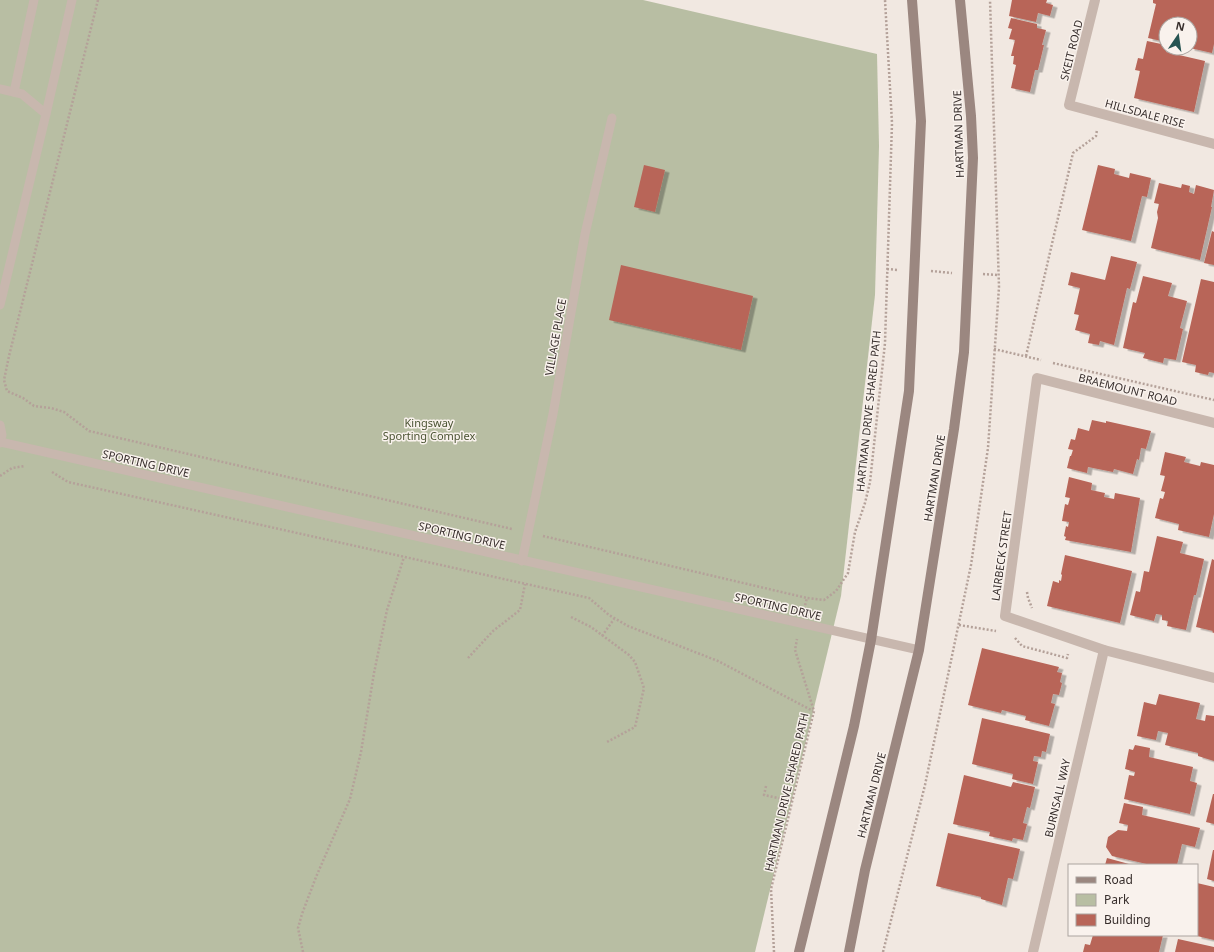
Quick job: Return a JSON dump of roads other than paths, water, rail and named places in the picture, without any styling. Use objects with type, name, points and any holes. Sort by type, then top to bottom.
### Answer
[{"type":"main road","points":[[799,952],[854,726],[871,640],[909,391],[921,120],[912,0]]},
{"type":"main road","name":"HARTMAN DRIVE","points":[[848,952],[865,870],[918,650],[953,437],[964,352],[973,158],[971,116],[960,0]]},
{"type":"street","name":"SKEIT ROAD","points":[[1069,105],[1095,0]]},
{"type":"street","name":"HILLSDALE RISE","points":[[1069,105],[1214,144]]},
{"type":"street","name":"BRAEMOUNT ROAD","points":[[1037,378],[1214,422]]},
{"type":"street","name":"LAIRBECK STREET","points":[[1037,378],[1005,616],[1104,650],[1214,678]]},
{"type":"street","name":"BURNSALL WAY","points":[[1033,952],[1104,650]]},
{"type":"lane","points":[[14,92],[34,0]]},
{"type":"lane","points":[[0,305],[72,0]]},
{"type":"lane","points":[[0,89],[22,94],[46,114]]},
{"type":"lane","name":"VILLAGE PLACE","points":[[522,560],[553,414],[585,234],[612,118]]},
{"type":"lane","points":[[0,425],[2,435],[0,443]]},
{"type":"lane","name":"SPORTING DRIVE","points":[[0,443],[918,650]]},
{"type":"park label","name":"Kingsway Sporting Complex","points":[[429,428]]}]
